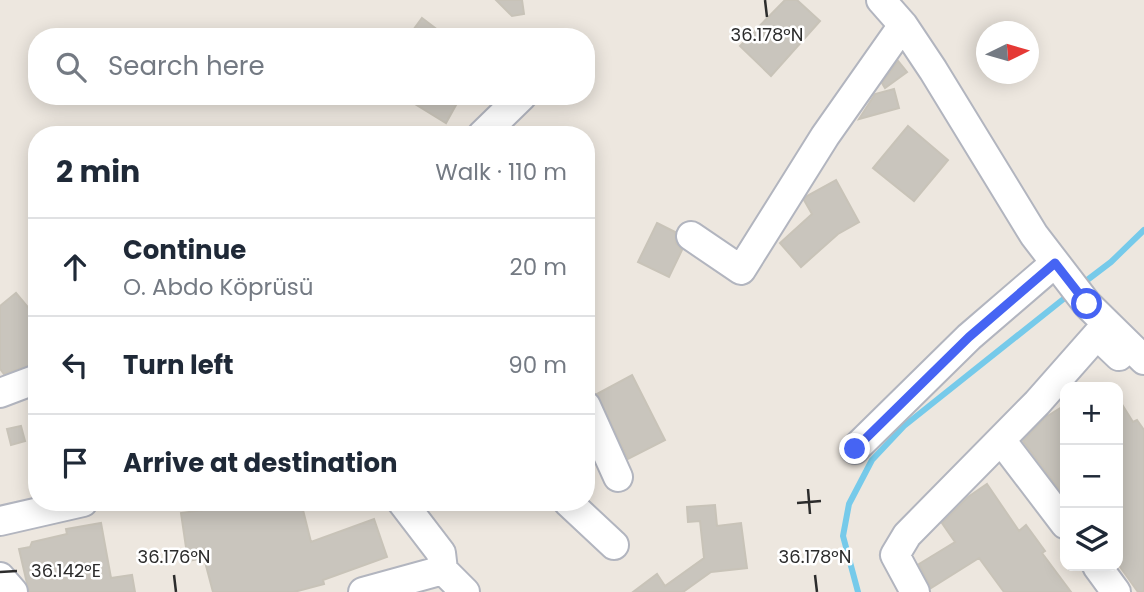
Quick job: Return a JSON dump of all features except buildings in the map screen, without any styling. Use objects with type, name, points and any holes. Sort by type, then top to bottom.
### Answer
[{"type":"street","points":[[881,0],[903,25],[933,70],[1034,235],[1102,330],[1144,378]]},
{"type":"street","points":[[691,236],[741,270],[825,136],[903,25]]},
{"type":"street","points":[[491,126],[514,105]]},
{"type":"street","points":[[855,449],[969,337],[1069,281]]},
{"type":"street","points":[[1102,330],[1144,360]]},
{"type":"street","points":[[915,592],[895,555],[907,535],[1001,440],[1102,330]]},
{"type":"street","points":[[0,393],[28,382]]},
{"type":"street","points":[[595,427],[618,477]]},
{"type":"street","points":[[1001,440],[1060,517]]},
{"type":"street","points":[[0,521],[44,511]]},
{"type":"street","points":[[409,511],[441,553],[443,569],[465,592]]},
{"type":"street","points":[[578,511],[614,545]]},
{"type":"street","points":[[363,592],[443,569]]},
{"type":"street","points":[[1101,571],[1116,592]]},
{"type":"street","points":[[0,577],[13,592]]},
{"type":"waterway","points":[[1082,284],[1111,262],[1144,230]]},
{"type":"waterway","points":[[858,592],[843,536],[849,504],[872,460],[904,426],[1071,293]]},
{"type":"route","points":[[855,449],[969,337],[1055,263],[1087,304]]}]
